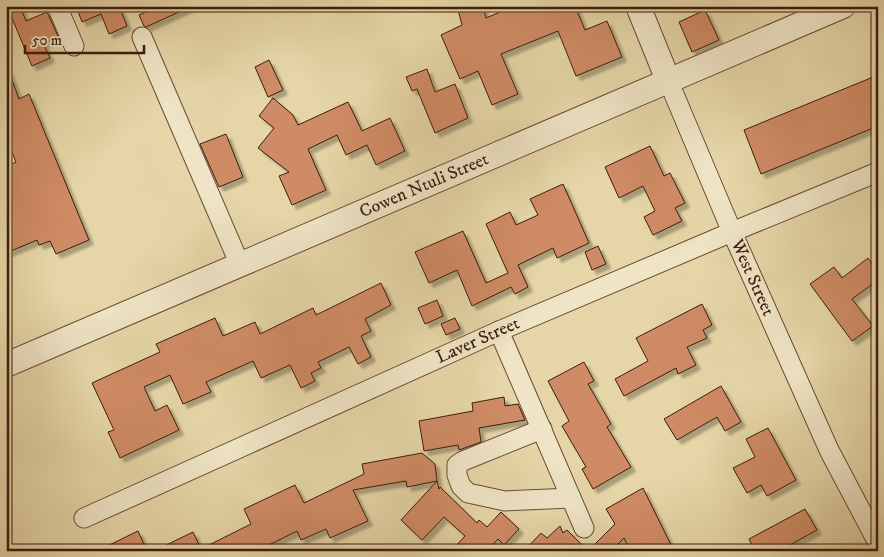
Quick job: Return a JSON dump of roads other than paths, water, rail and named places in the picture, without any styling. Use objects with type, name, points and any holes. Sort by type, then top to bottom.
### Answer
[{"type":"street","points":[[57,6],[74,46]]},
{"type":"street","name":"West Street","points":[[638,6],[732,232],[829,450],[878,543]]},
{"type":"street","name":"Cowen Ntuli Street","points":[[6,365],[843,6]]},
{"type":"street","points":[[142,37],[240,265]]},
{"type":"street","name":"Laver Street","points":[[84,518],[499,331],[878,172]]},
{"type":"street","points":[[499,331],[584,528]]},
{"type":"street","points":[[542,429],[457,465],[457,475],[461,486],[468,493],[505,501],[571,498]]}]
